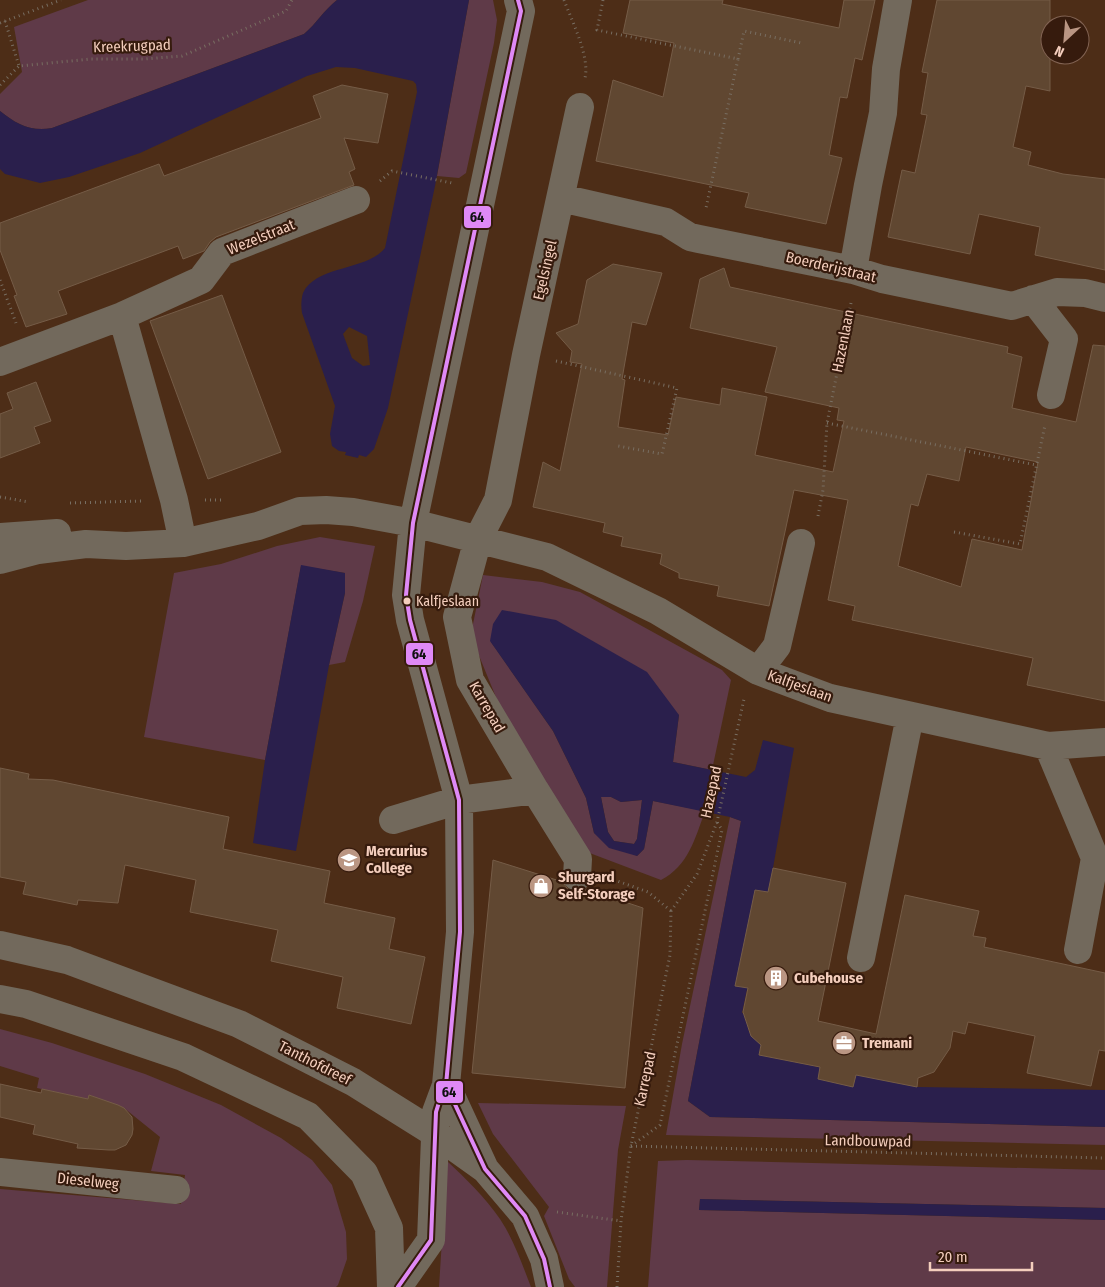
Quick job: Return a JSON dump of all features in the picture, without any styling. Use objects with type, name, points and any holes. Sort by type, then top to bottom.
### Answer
[{"type":"street","points":[[398,1287],[431,1240],[436,1112],[446,1085],[460,932],[459,800],[410,620],[406,595],[413,523],[521,10],[518,0]]},
{"type":"street","points":[[853,270],[883,112],[886,69],[898,0]]},
{"type":"street","name":"Egelsingel","points":[[478,539],[498,500],[526,355],[580,106]]},
{"type":"street","name":"Boerderijstraat","points":[[561,198],[666,222],[690,237],[853,270],[882,279],[1012,306],[1057,292],[1085,293],[1105,298]]},
{"type":"street","name":"Wezelstraat","points":[[0,362],[122,316],[201,280],[222,252],[356,200]]},
{"type":"street","points":[[1033,299],[1064,339],[1051,395]]},
{"type":"street","points":[[122,316],[174,500],[183,543]]},
{"type":"street","name":"Kalfjeslaan","points":[[0,560],[38,550],[86,544],[126,546],[183,543],[258,526],[300,511],[353,512],[413,523],[548,556],[658,611],[758,671],[830,698],[1048,746],[1105,742]]},
{"type":"street","name":"Kalfjeslaan","points":[[0,537],[54,532],[86,544]]},
{"type":"street","name":"Karrepad","points":[[478,539],[457,617],[470,680],[535,790],[577,868]]},
{"type":"street","points":[[758,671],[777,646],[801,543]]},
{"type":"street","points":[[861,958],[910,716]]},
{"type":"street","points":[[1048,746],[1095,858],[1078,950]]},
{"type":"street","points":[[393,820],[459,800],[535,790]]},
{"type":"street","name":"Tanthofdreef","points":[[0,946],[67,960],[239,1024],[353,1082],[436,1134],[485,1169],[525,1216],[544,1259],[550,1287]]},
{"type":"street","points":[[0,999],[26,1004],[183,1057],[308,1116],[364,1173],[389,1228],[391,1287]]},
{"type":"street","points":[[446,1085],[485,1169]]},
{"type":"street","name":"Dieselweg","points":[[0,1172],[176,1190]]},
{"type":"path","points":[[0,23],[61,0]]},
{"type":"path","name":"Kreekrugpad","points":[[18,66],[91,59],[182,56],[286,11],[292,0]]},
{"type":"path","points":[[564,0],[583,54],[587,72],[580,106]]},
{"type":"path","points":[[603,0],[597,30],[738,59]]},
{"type":"path","points":[[0,85],[18,66],[5,21]]},
{"type":"path","points":[[699,239],[744,31],[801,43]]},
{"type":"path","points":[[392,171],[445,182]]},
{"type":"path","name":"Hazenlaan","points":[[801,543],[815,528],[823,490],[827,422],[855,285],[853,270]]},
{"type":"path","points":[[0,280],[26,352]]},
{"type":"path","points":[[526,355],[677,388],[662,454],[618,446]]},
{"type":"path","points":[[954,532],[1020,544],[1051,395]]},
{"type":"path","points":[[827,422],[1036,465]]},
{"type":"path","points":[[0,497],[38,503]]},
{"type":"path","points":[[65,504],[222,499],[258,526]]},
{"type":"path","name":"Hazepad","points":[[672,911],[698,874],[717,822],[745,699],[758,671]]},
{"type":"path","points":[[631,1146],[660,1125],[722,830],[717,822]]},
{"type":"path","points":[[577,868],[648,892],[672,911]]},
{"type":"path","name":"Karrepad","points":[[617,1287],[621,1221],[631,1146],[670,955],[672,911]]},
{"type":"path","name":"Landbouwpad","points":[[631,1146],[1105,1158]]},
{"type":"path","points":[[525,1216],[552,1211],[621,1221]]},
{"type":"shaded area","points":[[88,0],[337,0],[304,34],[52,128],[31,128],[12,120],[0,111],[0,94],[22,72],[14,27]]},
{"type":"shaded area","points":[[337,0],[469,0],[435,186],[388,408],[374,449],[366,457],[359,455],[358,458],[345,455],[346,452],[339,451],[332,446],[330,434],[335,406],[302,313],[302,298],[303,293],[310,284],[319,277],[366,261],[385,248],[417,92],[416,84],[413,81],[355,68],[336,67],[307,76],[140,153],[69,177],[40,183],[5,174],[0,169],[0,111],[24,126],[37,129],[52,128],[304,34]],"holes":[[[349,327],[367,336],[370,365],[363,366],[352,358],[343,334]]]},
{"type":"shaded area","points":[[469,0],[493,0],[497,20],[494,43],[466,173],[459,178],[437,176]]},
{"type":"shaded area","points":[[320,537],[375,546],[363,601],[345,662],[329,665],[345,593],[345,573],[301,566],[265,760],[144,737],[174,573],[221,564],[277,546]]},
{"type":"shaded area","points":[[301,565],[345,573],[345,593],[329,665],[296,851],[253,843],[265,760]]},
{"type":"shaded area","points":[[483,575],[542,582],[580,592],[722,670],[731,680],[712,770],[673,762],[679,715],[491,642],[553,731],[586,798],[594,833],[637,856],[644,849],[653,801],[705,811],[694,841],[684,859],[678,867],[661,880],[587,852],[507,724],[473,641],[473,624]]},
{"type":"shaded area","points":[[502,610],[556,620],[647,672],[679,715],[673,762],[746,777],[755,770],[763,740],[794,748],[773,868],[742,1013],[749,1015],[748,1028],[751,1034],[762,1041],[759,1055],[917,1087],[1105,1090],[1105,1127],[710,1117],[688,1101],[741,821],[653,801],[644,849],[637,856],[609,848],[594,833],[586,798],[553,731],[490,641],[493,624]],"holes":[[[601,797],[611,797],[621,802],[642,800],[637,839],[634,844],[614,841],[608,832]]]},
{"type":"shaded area","points":[[601,797],[611,797],[621,802],[642,800],[637,839],[634,844],[614,841],[608,832]]},
{"type":"shaded area","points":[[730,817],[741,821],[688,1101],[710,1117],[1105,1127],[1105,1145],[666,1135],[682,1044]]},
{"type":"shaded area","points":[[0,1029],[52,1043],[145,1074],[221,1105],[281,1138],[312,1160],[332,1185],[346,1232],[347,1259],[338,1285],[336,1287],[0,1287],[0,1189],[181,1204],[185,1175],[151,1171],[160,1137],[124,1108],[89,1095],[88,1099],[37,1088],[39,1078],[0,1066]]},
{"type":"shaded area","points":[[478,1103],[626,1106],[618,1150],[607,1287],[575,1287],[569,1279],[544,1216],[549,1207],[493,1134]]},
{"type":"shaded area","points":[[687,1160],[1105,1170],[1105,1208],[700,1199],[699,1210],[1105,1220],[1105,1287],[648,1287],[658,1161]]},
{"type":"shaded area","points":[[447,1161],[482,1196],[500,1219],[514,1244],[531,1287],[439,1287]]},
{"type":"shaded area","points":[[700,1199],[1105,1208],[1105,1220],[699,1210]]},
{"type":"building","points":[[630,0],[723,0],[722,4],[839,28],[844,0],[875,0],[862,60],[855,58],[847,98],[840,97],[829,155],[842,158],[826,224],[745,207],[749,193],[596,161],[613,80],[663,97],[674,43],[623,33]]},
{"type":"building","points":[[937,0],[1050,0],[1050,15],[1040,15],[1040,65],[1050,65],[1050,91],[1026,86],[1013,147],[1031,152],[1028,165],[1063,174],[1105,179],[1105,270],[1035,255],[1040,227],[979,214],[970,254],[888,237],[902,170],[915,173],[927,115],[921,114],[928,73],[922,72]]},
{"type":"building","points":[[342,85],[388,94],[378,143],[344,138],[355,169],[349,172],[354,185],[216,237],[204,251],[183,259],[178,246],[58,291],[67,314],[26,327],[14,296],[17,295],[0,250],[0,223],[159,164],[164,176],[321,118],[313,96]]},
{"type":"building","points":[[613,264],[662,273],[646,325],[632,322],[622,379],[625,380],[618,427],[668,435],[676,397],[720,405],[722,388],[767,397],[755,455],[833,472],[844,421],[837,420],[839,408],[765,392],[777,347],[690,328],[700,279],[724,268],[730,287],[1008,347],[1007,353],[1022,357],[1012,408],[1076,422],[1093,345],[1105,346],[1105,701],[1027,685],[1033,658],[852,620],[855,606],[828,600],[848,500],[794,490],[769,606],[717,596],[719,586],[679,578],[679,573],[660,564],[662,554],[621,546],[623,537],[603,532],[605,523],[533,507],[543,462],[560,471],[582,364],[570,362],[572,351],[556,333],[578,324],[587,280]],"holes":[[[966,447],[1038,462],[1022,550],[972,539],[961,587],[898,566],[911,504],[918,506],[927,474],[959,481]]]},
{"type":"building","points":[[222,295],[281,452],[208,479],[150,321]]},
{"type":"building","points":[[36,382],[51,421],[34,427],[40,443],[0,458],[0,414],[13,409],[7,393]]},
{"type":"building","points":[[0,768],[29,774],[28,779],[53,780],[229,817],[223,849],[330,871],[324,903],[395,918],[389,949],[425,957],[411,1024],[337,1008],[343,977],[271,961],[278,930],[190,912],[196,880],[125,865],[118,903],[78,900],[77,905],[23,894],[26,882],[0,877]]},
{"type":"building","points":[[493,860],[563,882],[568,890],[576,893],[586,889],[643,908],[625,1088],[472,1073]]},
{"type":"building","name":"Cubehouse","points":[[773,868],[846,883],[818,1021],[876,1034],[905,895],[979,911],[973,936],[986,938],[984,947],[1105,973],[1105,1051],[1099,1050],[1091,1086],[1027,1073],[1035,1036],[968,1022],[965,1034],[953,1031],[950,1048],[934,1072],[918,1078],[917,1087],[856,1075],[853,1087],[818,1079],[820,1067],[759,1055],[761,1045],[751,1036],[743,1012],[748,988],[735,986],[755,890],[768,892]]},
{"type":"building","points":[[0,1084],[41,1093],[42,1089],[88,1099],[89,1095],[118,1105],[124,1108],[132,1117],[132,1135],[126,1145],[115,1150],[109,1150],[77,1148],[78,1144],[33,1134],[35,1125],[0,1117]]},
{"type":"transit line","name":"64","points":[[518,0],[521,11],[413,523],[406,595],[410,620],[459,800],[460,932],[446,1085],[485,1169],[525,1216],[544,1259],[550,1287]]},
{"type":"transit line","name":"64","points":[[398,1287],[431,1240],[436,1112],[446,1080]]},
{"type":"place","name":"Kalfjeslaan","points":[[407,601]]},
{"type":"place","name":"Mercurius College","points":[[349,860]]},
{"type":"place","name":"Shurgard Self-Storage","points":[[541,886]]},
{"type":"place","name":"Cubehouse","points":[[776,978]]},
{"type":"place","name":"Tremani","points":[[844,1043]]}]
